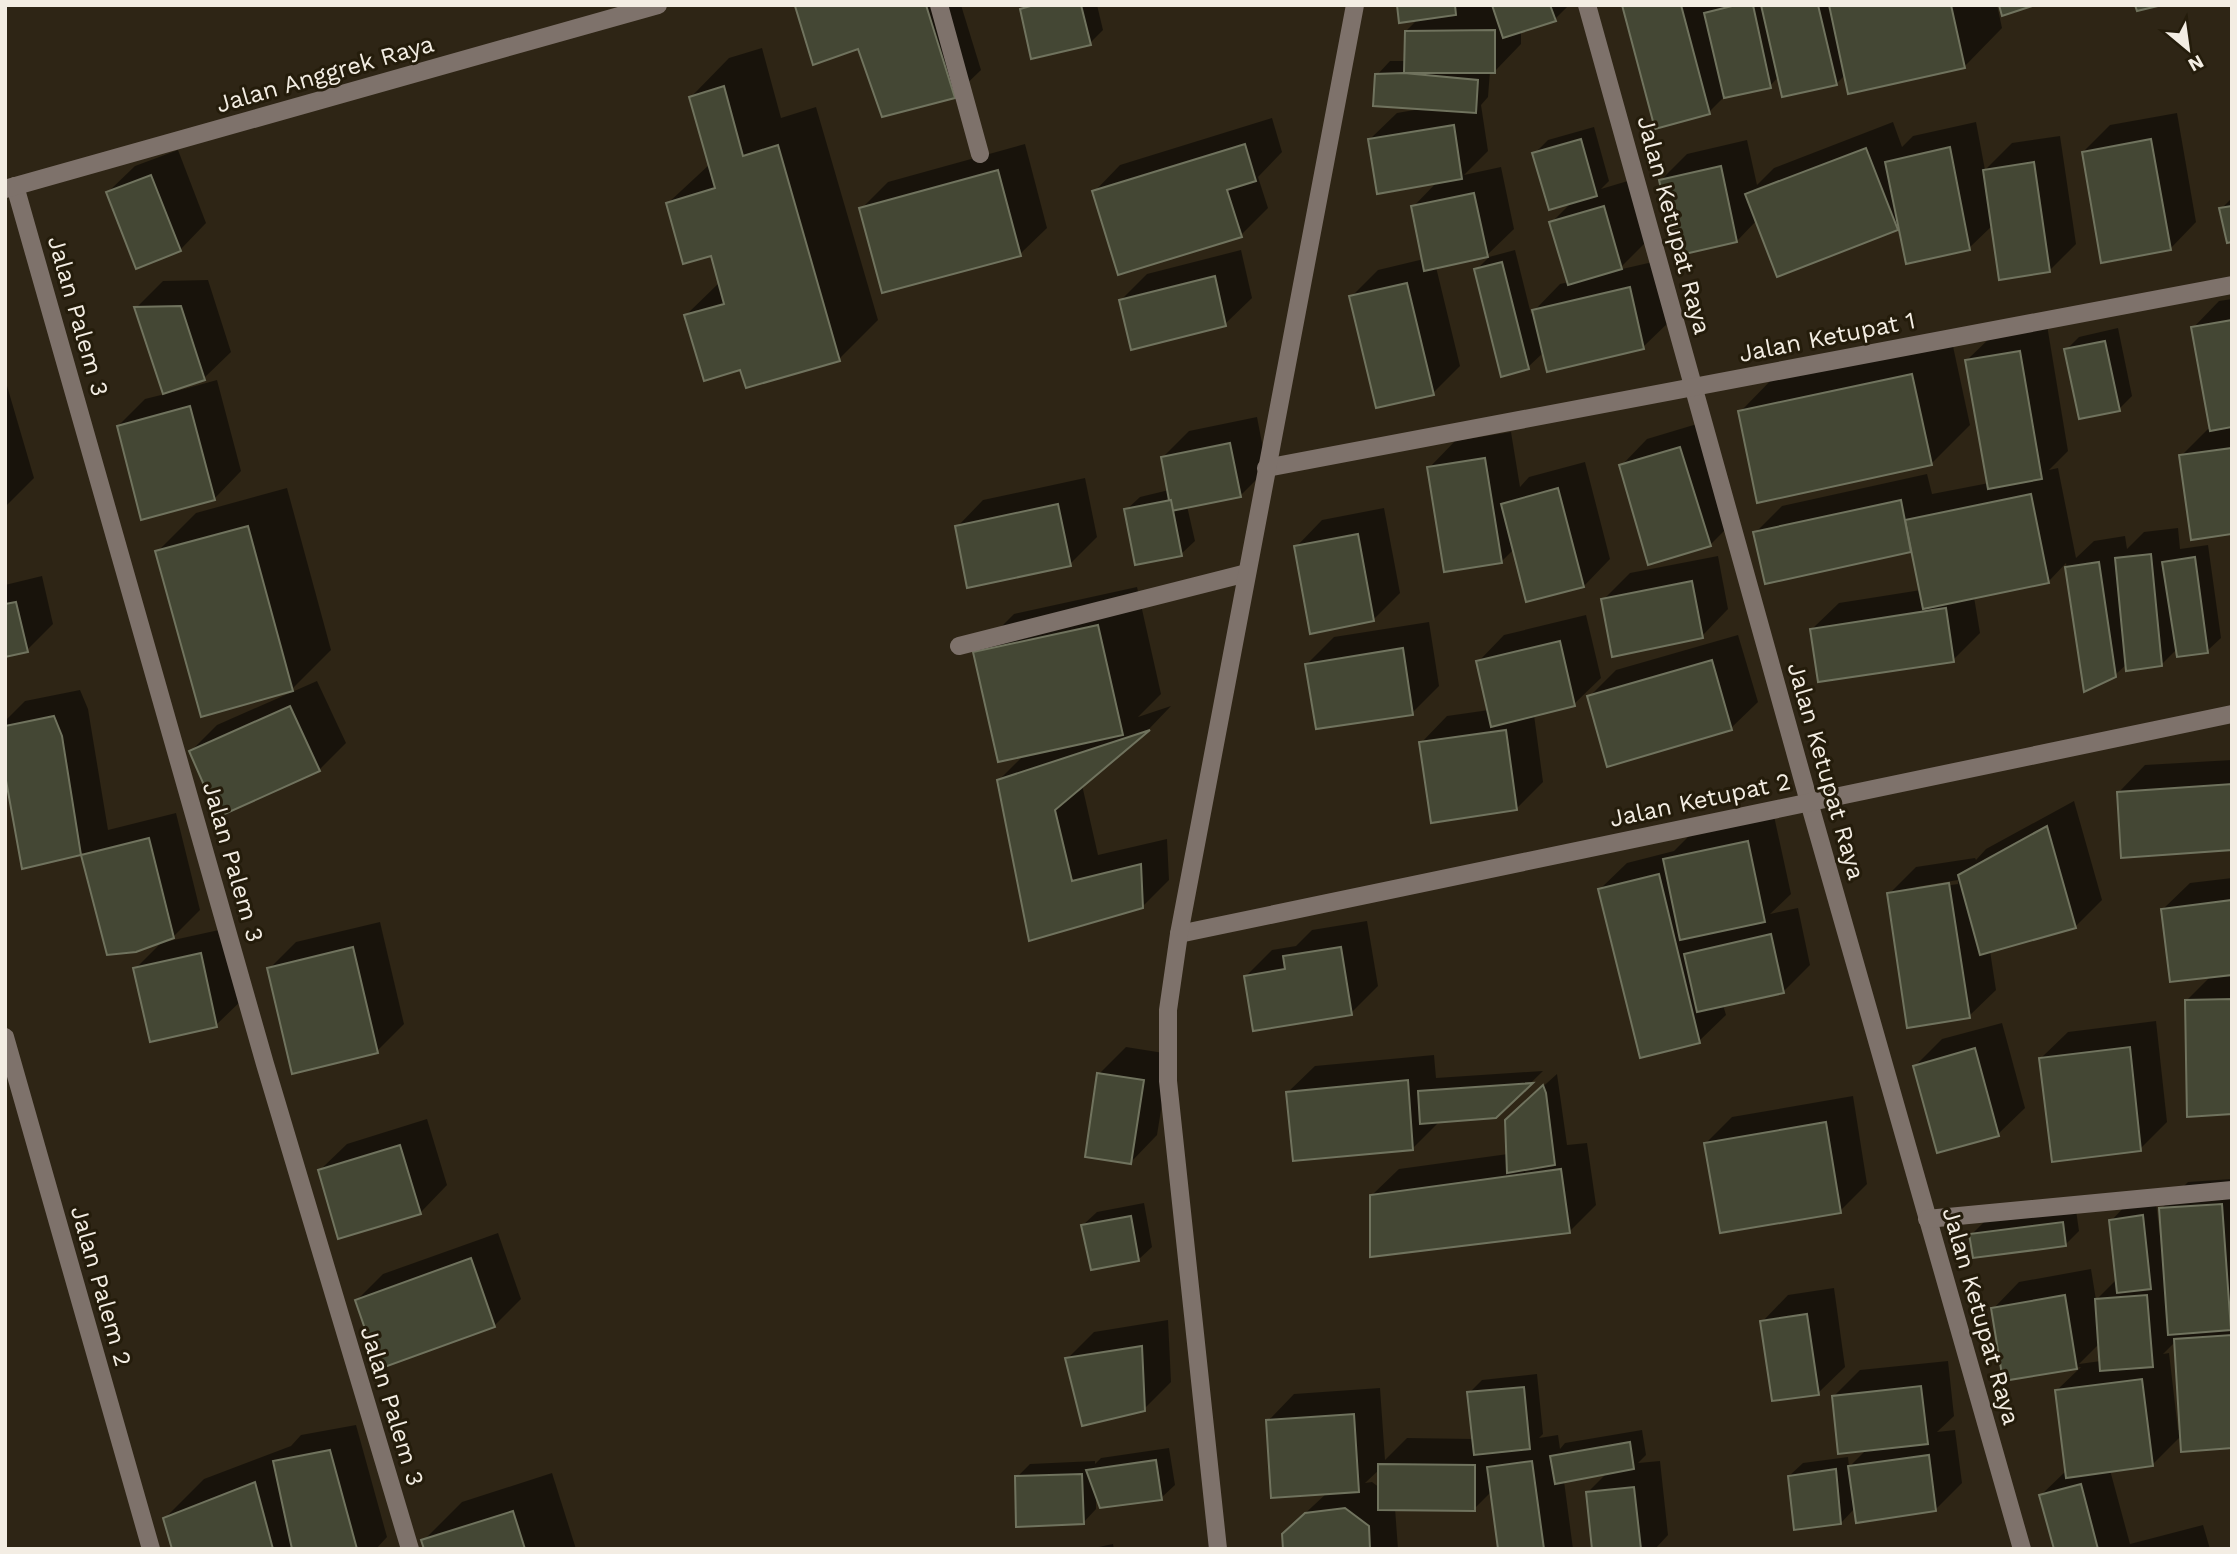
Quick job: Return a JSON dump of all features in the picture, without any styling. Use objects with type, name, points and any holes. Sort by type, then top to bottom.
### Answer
[{"type":"street","name":"Jalan Anggrek Raya","points":[[10,188],[618,10],[658,5]]},
{"type":"street","points":[[939,5],[980,154]]},
{"type":"street","points":[[1218,1549],[1168,1081],[1168,1010],[1179,934],[1355,5]]},
{"type":"street","name":"Jalan Ketupat Raya","points":[[1587,5],[1809,802],[2022,1549]]},
{"type":"street","name":"Jalan Palem 3","points":[[10,188],[265,1064],[410,1549]]},
{"type":"street","name":"Jalan Ketupat 1","points":[[1266,468],[2232,285]]},
{"type":"street","points":[[959,646],[1247,573]]},
{"type":"street","name":"Jalan Ketupat 2","points":[[1179,934],[2232,714]]},
{"type":"street","name":"Jalan Palem 2","points":[[5,1037],[151,1549]]},
{"type":"street","points":[[1927,1219],[2232,1190]]},
{"type":"building","points":[[926,5],[955,98],[882,117],[858,49],[813,65],[795,6]]},
{"type":"building","points":[[1034,5],[1081,5],[1091,45],[1031,59],[1020,9]]},
{"type":"building","points":[[1397,5],[1455,5],[1456,15],[1399,23]]},
{"type":"building","points":[[1492,5],[1550,5],[1556,21],[1503,38]]},
{"type":"building","points":[[1622,5],[1681,5],[1710,114],[1655,129]]},
{"type":"building","points":[[1736,5],[1753,5],[1771,88],[1724,98],[1704,13]]},
{"type":"building","points":[[1761,5],[1818,5],[1837,85],[1782,97]]},
{"type":"building","points":[[1829,5],[1951,5],[1965,68],[1848,94]]},
{"type":"building","points":[[1999,5],[2035,5],[2002,16]]},
{"type":"building","points":[[2135,5],[2162,5],[2137,11]]},
{"type":"building","points":[[1495,30],[1495,73],[1404,73],[1405,31]]},
{"type":"building","points":[[1404,73],[1478,80],[1476,113],[1373,106],[1375,74]]},
{"type":"building","points":[[724,86],[743,156],[778,145],[840,361],[746,388],[740,370],[704,381],[684,315],[724,304],[711,256],[683,264],[666,203],[715,188],[689,97]]},
{"type":"building","points":[[1454,125],[1462,179],[1377,194],[1368,139]]},
{"type":"building","points":[[1581,139],[1597,196],[1549,210],[1532,153]]},
{"type":"building","points":[[2151,139],[2171,250],[2101,263],[2082,152]]},
{"type":"building","points":[[1245,144],[1256,181],[1227,190],[1242,237],[1118,275],[1092,191]]},
{"type":"building","points":[[1950,147],[1970,250],[1906,264],[1885,162]]},
{"type":"building","points":[[1866,148],[1898,230],[1777,277],[1745,194]]},
{"type":"building","points":[[2034,162],[2050,272],[1999,280],[1983,170]]},
{"type":"building","points":[[1721,166],[1737,242],[1676,256],[1659,180]]},
{"type":"building","points":[[998,170],[1021,256],[882,293],[859,208]]},
{"type":"building","points":[[151,175],[181,251],[136,269],[106,192]]},
{"type":"building","points":[[1474,193],[1488,257],[1424,271],[1411,206]]},
{"type":"building","points":[[1604,206],[1622,269],[1568,285],[1549,222]]},
{"type":"building","points":[[2232,206],[2232,242],[2227,243],[2219,208]]},
{"type":"building","points":[[1502,262],[1529,369],[1501,377],[1474,269]]},
{"type":"building","points":[[1215,276],[1226,326],[1131,350],[1119,300]]},
{"type":"building","points":[[1407,283],[1434,395],[1376,408],[1349,296]]},
{"type":"building","points":[[1630,287],[1644,349],[1547,372],[1532,310]]},
{"type":"building","points":[[181,306],[205,380],[163,394],[134,307]]},
{"type":"building","points":[[2232,320],[2232,427],[2210,431],[2191,327]]},
{"type":"building","points":[[2105,341],[2120,411],[2079,419],[2064,349]]},
{"type":"building","points":[[2020,351],[2042,479],[1988,489],[1965,360]]},
{"type":"building","points":[[1912,374],[1932,465],[1757,503],[1738,411]]},
{"type":"building","points":[[190,406],[215,500],[141,520],[117,426]]},
{"type":"building","points":[[1230,443],[1241,497],[1171,511],[1161,457]]},
{"type":"building","points":[[1680,447],[1711,546],[1648,565],[1619,465]]},
{"type":"building","points":[[2232,448],[2232,534],[2191,540],[2179,455]]},
{"type":"building","points":[[1485,458],[1502,563],[1444,572],[1427,467]]},
{"type":"building","points":[[1558,488],[1584,587],[1526,602],[1501,504]]},
{"type":"building","points":[[2031,494],[2049,583],[1923,609],[1905,520]]},
{"type":"building","points":[[1171,500],[1182,556],[1135,565],[1124,509]]},
{"type":"building","points":[[1901,500],[1911,552],[1765,584],[1753,532]]},
{"type":"building","points":[[1058,504],[1071,566],[967,588],[955,526]]},
{"type":"building","points":[[248,526],[293,691],[201,717],[155,551]]},
{"type":"building","points":[[1358,534],[1374,621],[1310,634],[1294,546]]},
{"type":"building","points":[[2151,554],[2162,666],[2126,671],[2115,558]]},
{"type":"building","points":[[2195,557],[2208,653],[2177,657],[2162,562]]},
{"type":"building","points":[[2099,562],[2116,677],[2084,692],[2065,567]]},
{"type":"building","points":[[1692,581],[1703,638],[1612,657],[1601,599]]},
{"type":"building","points":[[16,602],[28,652],[5,657],[5,604]]},
{"type":"building","points":[[1946,608],[1954,662],[1818,682],[1810,629]]},
{"type":"building","points":[[1098,625],[1123,735],[998,762],[973,652]]},
{"type":"building","points":[[1560,641],[1575,706],[1491,727],[1476,661]]},
{"type":"building","points":[[1403,648],[1413,715],[1316,729],[1305,664]]},
{"type":"building","points":[[1712,660],[1732,730],[1607,767],[1587,696]]},
{"type":"building","points":[[290,706],[320,771],[218,817],[189,751]]},
{"type":"building","points":[[54,716],[62,736],[81,855],[22,869],[5,775],[5,726]]},
{"type":"building","points":[[1150,730],[1055,810],[1072,881],[1141,864],[1143,908],[1029,941],[997,780]]},
{"type":"building","points":[[1506,730],[1517,810],[1431,823],[1419,742]]},
{"type":"building","points":[[2232,784],[2232,850],[2121,858],[2117,792]]},
{"type":"building","points":[[2047,826],[2076,928],[1980,955],[1958,875]]},
{"type":"building","points":[[149,838],[174,938],[136,952],[107,955],[81,855]]},
{"type":"building","points":[[1748,841],[1765,922],[1680,940],[1663,859]]},
{"type":"building","points":[[1659,874],[1700,1043],[1640,1058],[1598,889]]},
{"type":"building","points":[[1949,883],[1970,1018],[1907,1028],[1887,893]]},
{"type":"building","points":[[2232,900],[2232,975],[2170,982],[2161,909]]},
{"type":"building","points":[[1771,934],[1784,993],[1697,1012],[1684,954]]},
{"type":"building","points":[[353,947],[378,1053],[292,1074],[267,968]]},
{"type":"building","points":[[1341,947],[1352,1015],[1253,1031],[1244,976],[1285,969],[1283,956]]},
{"type":"building","points":[[201,953],[217,1027],[150,1042],[133,968]]},
{"type":"building","points":[[2232,999],[2232,1114],[2187,1117],[2185,1000]]},
{"type":"building","points":[[2130,1047],[2141,1151],[2052,1162],[2039,1058]]},
{"type":"building","points":[[1975,1048],[1999,1136],[1937,1153],[1913,1066]]},
{"type":"building","points":[[1097,1073],[1144,1080],[1131,1164],[1085,1157]]},
{"type":"building","points":[[1408,1080],[1413,1150],[1293,1161],[1286,1092]]},
{"type":"building","points":[[1533,1083],[1496,1118],[1420,1124],[1418,1091]]},
{"type":"building","points":[[1543,1085],[1555,1165],[1507,1173],[1505,1120]]},
{"type":"building","points":[[1826,1122],[1841,1213],[1720,1233],[1704,1143]]},
{"type":"building","points":[[400,1145],[421,1214],[338,1239],[318,1170]]},
{"type":"building","points":[[1561,1169],[1570,1233],[1370,1257],[1370,1195]]},
{"type":"building","points":[[2222,1204],[2231,1330],[2168,1335],[2159,1208]]},
{"type":"building","points":[[2143,1215],[2151,1289],[2117,1293],[2109,1220]]},
{"type":"building","points":[[1131,1216],[1139,1261],[1091,1270],[1081,1225]]},
{"type":"building","points":[[2063,1222],[2066,1246],[1973,1258],[1969,1234]]},
{"type":"building","points":[[471,1258],[495,1327],[379,1369],[355,1300]]},
{"type":"building","points":[[2065,1295],[2077,1369],[2003,1381],[1991,1308]]},
{"type":"building","points":[[2147,1295],[2153,1367],[2100,1371],[2095,1299]]},
{"type":"building","points":[[1807,1314],[1819,1395],[1772,1401],[1760,1321]]},
{"type":"building","points":[[2232,1335],[2232,1448],[2181,1452],[2174,1339]]},
{"type":"building","points":[[1142,1346],[1145,1411],[1082,1426],[1065,1358]]},
{"type":"building","points":[[2142,1379],[2153,1466],[2066,1478],[2055,1390]]},
{"type":"building","points":[[1921,1386],[1928,1444],[1838,1454],[1832,1396]]},
{"type":"building","points":[[1524,1387],[1530,1449],[1474,1455],[1467,1392]]},
{"type":"building","points":[[1354,1414],[1359,1492],[1271,1498],[1266,1420]]},
{"type":"building","points":[[1630,1442],[1634,1469],[1555,1484],[1550,1456]]},
{"type":"building","points":[[330,1450],[357,1549],[292,1549],[273,1461]]},
{"type":"building","points":[[1929,1455],[1936,1511],[1856,1523],[1848,1466]]},
{"type":"building","points":[[1156,1460],[1162,1500],[1100,1508],[1086,1470]]},
{"type":"building","points":[[1532,1461],[1544,1549],[1498,1549],[1487,1467]]},
{"type":"building","points":[[1378,1464],[1475,1465],[1475,1511],[1378,1510]]},
{"type":"building","points":[[1836,1469],[1841,1524],[1794,1530],[1788,1476]]},
{"type":"building","points":[[1082,1474],[1084,1524],[1016,1527],[1015,1476]]},
{"type":"building","points":[[255,1482],[273,1549],[172,1549],[163,1518]]},
{"type":"building","points":[[2081,1484],[2098,1549],[2054,1549],[2039,1495]]},
{"type":"building","points":[[1634,1487],[1641,1549],[1592,1549],[1586,1492]]},
{"type":"building","points":[[1345,1508],[1369,1526],[1370,1549],[1283,1549],[1282,1534],[1305,1513]]},
{"type":"building","points":[[513,1511],[525,1549],[424,1549],[421,1540]]}]
